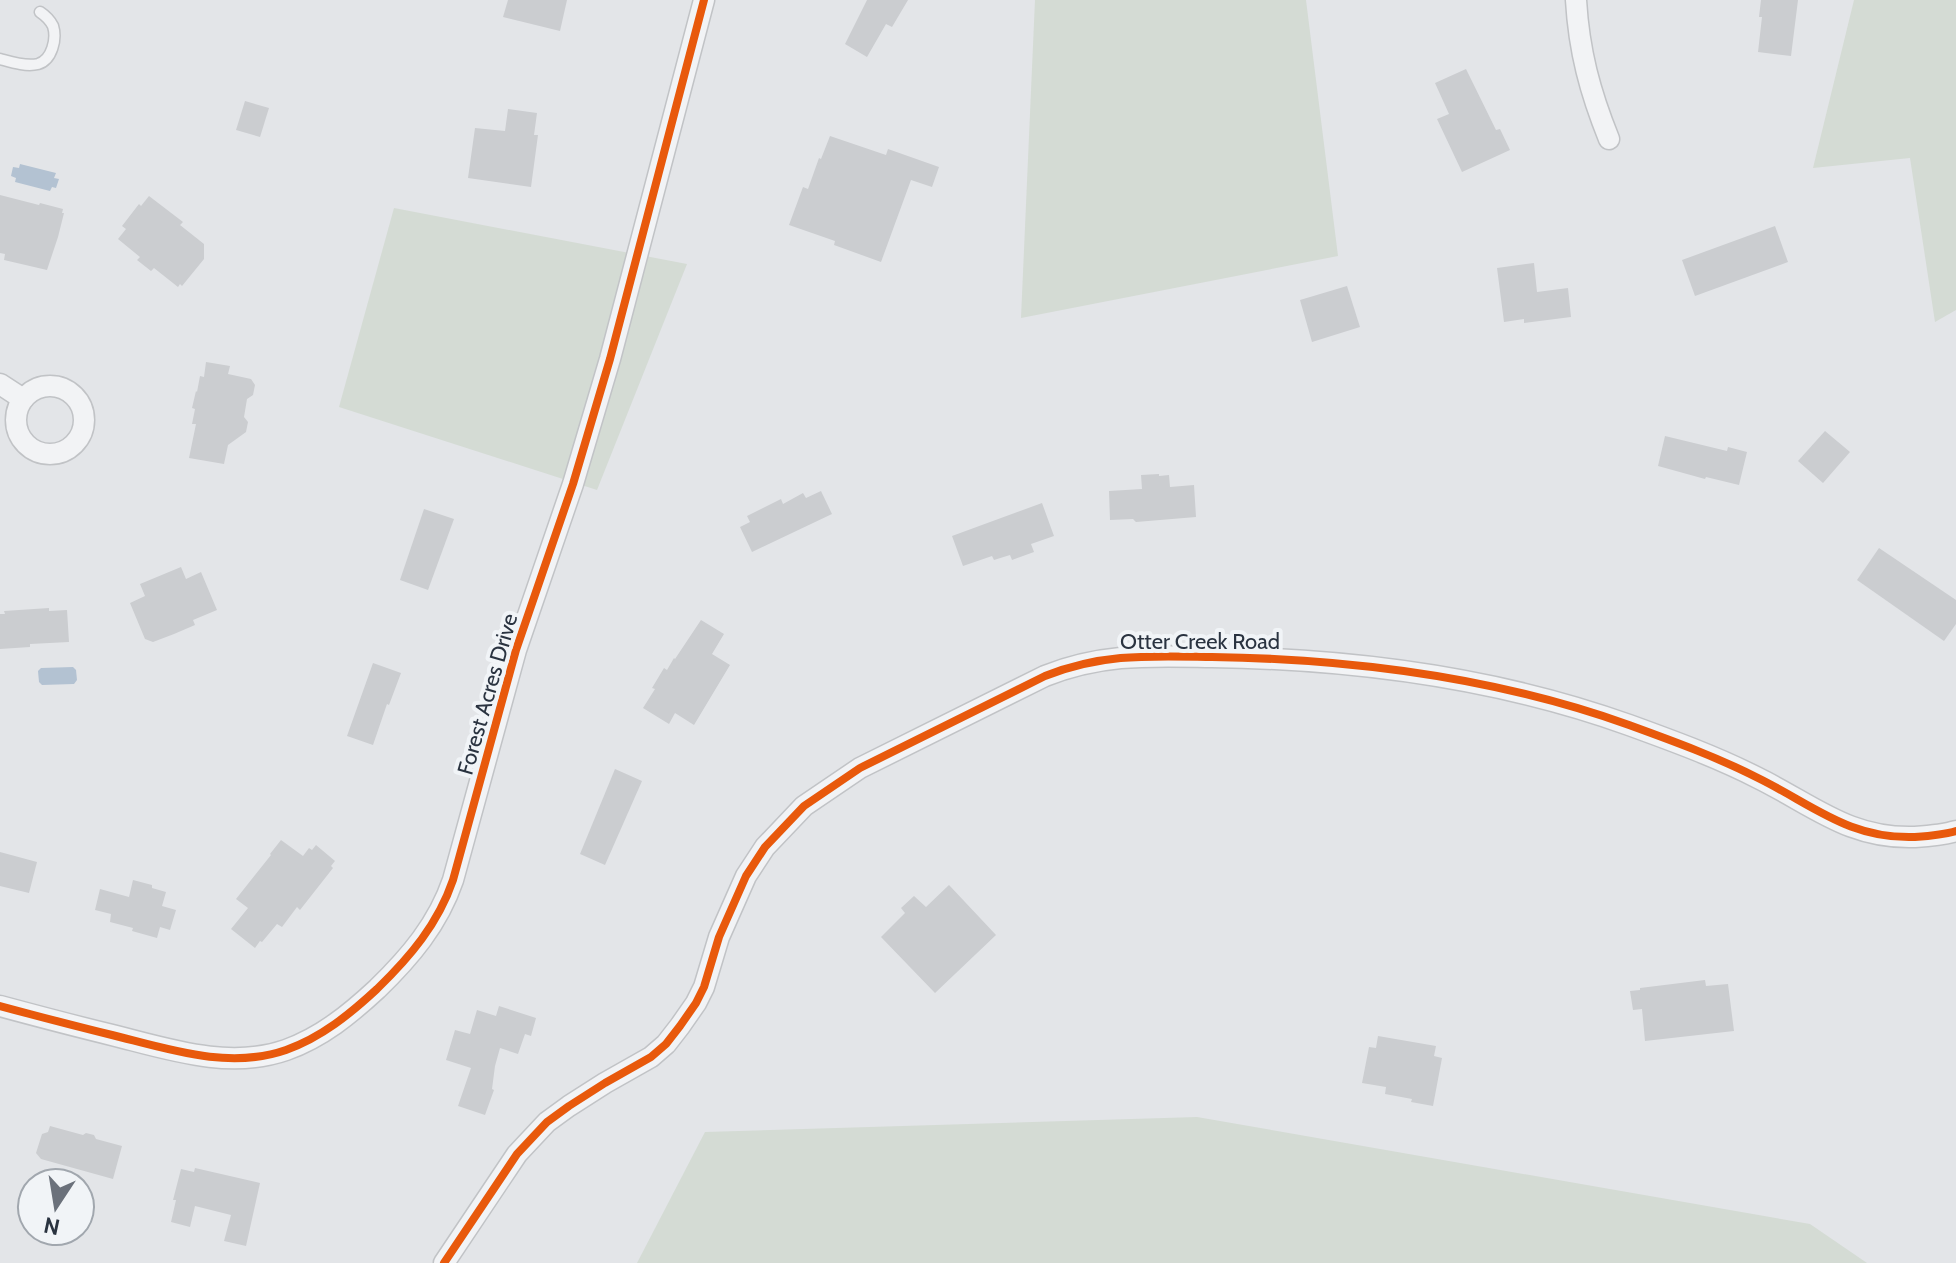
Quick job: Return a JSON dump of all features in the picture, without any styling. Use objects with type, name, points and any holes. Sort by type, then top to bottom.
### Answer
[{"type":"street","name":"Forest Acres Drive","points":[[0,1006],[202,1056],[221,1058],[271,1054],[306,1041],[346,1017],[400,967],[432,927],[453,880],[512,664],[589,432],[704,0]]},
{"type":"street","points":[[1576,0],[1586,75],[1609,139]]},
{"type":"street","points":[[0,384],[23,399]]},
{"type":"street","name":"Otter Creek Road","points":[[444,1263],[517,1154],[547,1122],[651,1057],[666,1044],[704,987],[724,923],[746,876],[765,847],[804,806],[860,768],[1071,666],[1140,656],[1288,659],[1408,670],[1486,684],[1559,701],[1682,745],[1739,769],[1846,826],[1901,837],[1956,831]]},
{"type":"lane","points":[[0,59],[26,65],[37,64],[50,54],[55,33],[52,23],[40,12]]},
{"type":"shaded area","points":[[1035,0],[1306,0],[1338,256],[1021,318]]},
{"type":"shaded area","points":[[1854,0],[1956,0],[1956,310],[1935,322],[1910,158],[1813,168]]},
{"type":"shaded area","points":[[394,208],[687,264],[597,490],[339,407]]},
{"type":"shaded area","points":[[1197,1117],[1810,1224],[1867,1263],[637,1263],[705,1132]]},
{"type":"water","points":[[20,164],[56,173],[54,178],[59,179],[56,188],[52,187],[50,191],[15,182],[16,178],[11,176],[13,167],[19,168]]},
{"type":"water","points":[[73,667],[77,680],[74,684],[42,685],[39,682],[38,671],[41,668]]},
{"type":"building","points":[[508,0],[567,0],[560,31],[503,17]]},
{"type":"building","points":[[867,0],[908,0],[892,27],[886,24],[867,57],[845,44]]},
{"type":"building","points":[[1761,0],[1798,0],[1791,56],[1758,52]]},
{"type":"building","points":[[1466,69],[1496,130],[1500,129],[1510,150],[1462,172],[1437,119],[1449,114],[1435,83]]},
{"type":"building","points":[[245,101],[269,108],[260,137],[236,130]]},
{"type":"building","points":[[508,109],[537,113],[534,135],[538,135],[531,187],[468,178],[475,128],[505,131]]},
{"type":"building","points":[[830,136],[886,155],[888,149],[939,167],[932,187],[911,180],[881,262],[789,225],[803,187],[808,189]]},
{"type":"building","points":[[0,195],[63,209],[47,270],[4,260],[5,254],[0,253]]},
{"type":"building","points":[[149,196],[183,222],[180,225],[204,244],[204,259],[182,286],[180,284],[178,287],[154,268],[151,271],[118,239],[126,229],[122,226]]},
{"type":"building","points":[[1775,226],[1788,262],[1695,296],[1682,260]]},
{"type":"building","points":[[1534,263],[1537,292],[1568,288],[1571,317],[1524,323],[1524,319],[1504,322],[1497,268]]},
{"type":"building","points":[[1347,286],[1360,327],[1312,342],[1300,300]]},
{"type":"building","points":[[206,362],[230,366],[228,374],[251,379],[255,385],[253,395],[247,399],[244,417],[248,422],[246,432],[228,445],[224,464],[189,458],[196,424],[192,424],[195,409],[192,408],[200,376],[204,377]]},
{"type":"building","points":[[1825,431],[1850,452],[1823,483],[1798,461]]},
{"type":"building","points":[[1665,436],[1727,451],[1728,447],[1747,452],[1739,485],[1658,466]]},
{"type":"building","points":[[1141,475],[1169,475],[1170,487],[1194,485],[1196,517],[1136,522],[1133,519],[1110,520],[1109,491],[1142,489]]},
{"type":"building","points":[[821,491],[832,514],[752,552],[740,527],[750,522],[747,516],[781,499],[783,504],[803,493],[806,498]]},
{"type":"building","points":[[1042,503],[1054,536],[1031,544],[1034,552],[1012,560],[1010,555],[994,560],[992,556],[963,566],[952,536]]},
{"type":"building","points":[[424,509],[454,519],[428,590],[400,580]]},
{"type":"building","points":[[1879,548],[1956,600],[1956,624],[1944,641],[1857,580]]},
{"type":"building","points":[[181,567],[186,579],[201,572],[217,610],[193,620],[195,625],[174,634],[153,642],[145,639],[130,603],[145,596],[140,584]]},
{"type":"building","points":[[49,608],[49,611],[67,610],[69,642],[0,649],[0,614],[5,614],[4,611]]},
{"type":"building","points":[[701,620],[724,634],[712,654],[730,665],[694,725],[675,713],[669,724],[643,708],[664,668],[667,670]]},
{"type":"building","points":[[373,663],[401,673],[373,745],[347,736]]},
{"type":"building","points":[[615,769],[642,781],[605,865],[580,854]]},
{"type":"building","points":[[281,840],[303,856],[316,845],[335,861],[331,866],[333,868],[300,910],[297,907],[282,927],[277,924],[255,948],[231,929],[248,908],[236,899]]},
{"type":"building","points":[[0,852],[37,862],[29,893],[0,886]]},
{"type":"building","points":[[133,880],[166,892],[162,906],[176,910],[170,930],[160,927],[157,938],[110,922],[111,914],[95,910],[100,889],[129,897]]},
{"type":"building","points":[[949,885],[996,935],[935,993],[881,937],[905,913],[901,908],[914,896],[926,907]]},
{"type":"building","points":[[1705,980],[1706,986],[1728,984],[1734,1031],[1645,1041],[1642,1009],[1633,1010],[1630,991]]},
{"type":"building","points":[[499,1006],[536,1018],[531,1036],[525,1034],[518,1054],[500,1048],[495,1066],[494,1090],[485,1115],[458,1106],[471,1068],[446,1060],[455,1030],[470,1034],[477,1010],[496,1016]]},
{"type":"building","points":[[1378,1036],[1436,1046],[1434,1056],[1442,1058],[1433,1106],[1385,1094],[1386,1087],[1362,1083],[1369,1047],[1376,1048]]},
{"type":"building","points":[[50,1126],[94,1135],[96,1139],[122,1146],[113,1179],[96,1174],[96,1167],[70,1167],[41,1159],[36,1153],[42,1134],[48,1132]]},
{"type":"building","points":[[195,1168],[260,1183],[246,1246],[224,1241],[231,1215],[195,1206],[190,1227],[171,1222],[181,1169],[194,1172]]},
{"type":"cycle path","points":[[0,1006],[177,1051],[221,1058],[264,1056],[299,1045],[335,1024],[377,989],[422,939],[453,880],[516,650],[573,484],[610,359],[704,0]]},
{"type":"cycle path","points":[[444,1263],[517,1154],[547,1122],[651,1057],[666,1044],[704,987],[719,937],[746,876],[765,847],[804,806],[860,768],[1045,676],[1066,669],[1127,658],[1265,659],[1371,667],[1476,683],[1578,708],[1678,743],[1742,770],[1832,818],[1870,832],[1914,837],[1956,831]]}]
